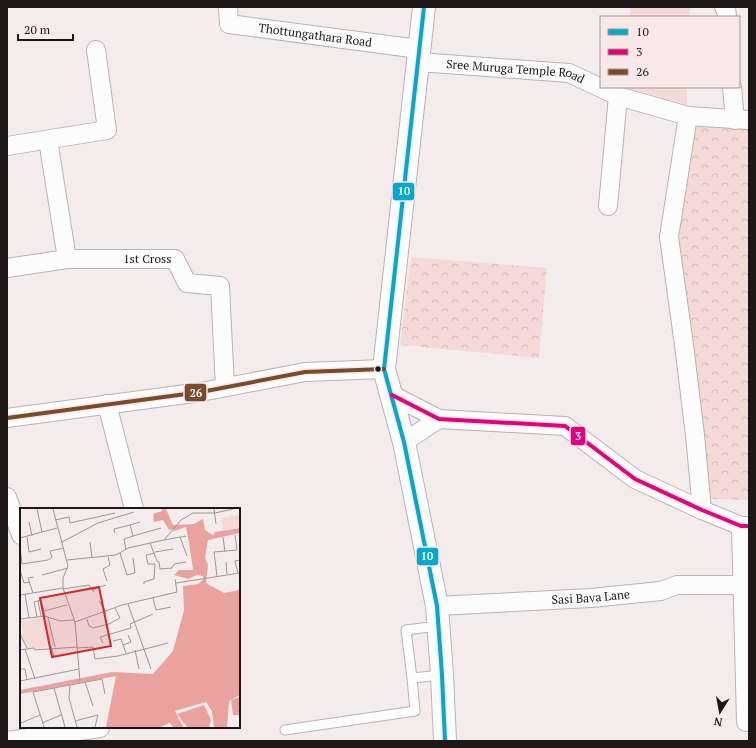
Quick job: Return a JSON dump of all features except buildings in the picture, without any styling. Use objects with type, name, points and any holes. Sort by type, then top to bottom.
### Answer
[{"type":"street","name":"Thottungathara Road","points":[[228,7],[229,24],[419,55]]},
{"type":"street","points":[[424,7],[384,369],[404,442],[438,616],[445,741]]},
{"type":"street","points":[[724,7],[726,8],[727,16]]},
{"type":"street","points":[[7,146],[107,130],[96,50]]},
{"type":"street","name":"Sree Muruga Temple Road","points":[[419,55],[569,73],[600,88]]},
{"type":"street","name":"Sree Muruga Temple Road","points":[[601,88],[618,96],[688,116],[742,120]]},
{"type":"street","points":[[732,88],[742,120]]},
{"type":"street","points":[[608,206],[618,96]]},
{"type":"street","points":[[688,116],[669,238],[691,405],[702,510]]},
{"type":"street","points":[[48,140],[67,259]]},
{"type":"street","name":"1st Cross","points":[[7,268],[67,259],[175,259],[187,283],[220,286],[225,387]]},
{"type":"street","points":[[7,418],[201,392],[305,372],[384,369]]},
{"type":"street","points":[[392,395],[439,419],[565,426],[635,479],[702,510],[745,526],[743,585],[748,722]]},
{"type":"street","points":[[107,404],[134,508]]},
{"type":"street","points":[[404,442],[439,419]]},
{"type":"street","points":[[7,498],[20,532]]},
{"type":"street","name":"Sasi Bava Lane","points":[[438,616],[661,591],[677,585],[743,585]]},
{"type":"street","points":[[7,741],[100,732]]},
{"type":"lane","points":[[285,730],[415,711],[406,630],[438,616]]},
{"type":"lane","points":[[412,678],[442,675]]},
{"type":"green space","points":[[630,7],[690,7],[689,16],[630,16]]},
{"type":"green space","points":[[628,88],[687,88],[687,105]]},
{"type":"green space","points":[[694,123],[749,126],[749,500],[710,499],[677,237]]},
{"type":"green space","points":[[411,257],[547,268],[539,358],[400,345]]},
{"type":"transit line","name":"10","points":[[424,7],[384,369],[404,442],[437,606],[445,741]]},
{"type":"transit line","name":"26","points":[[7,418],[201,392],[305,372],[384,369]]},
{"type":"transit line","name":"3","points":[[392,395],[439,419],[565,426],[635,479],[702,510],[741,526],[749,526]]}]
